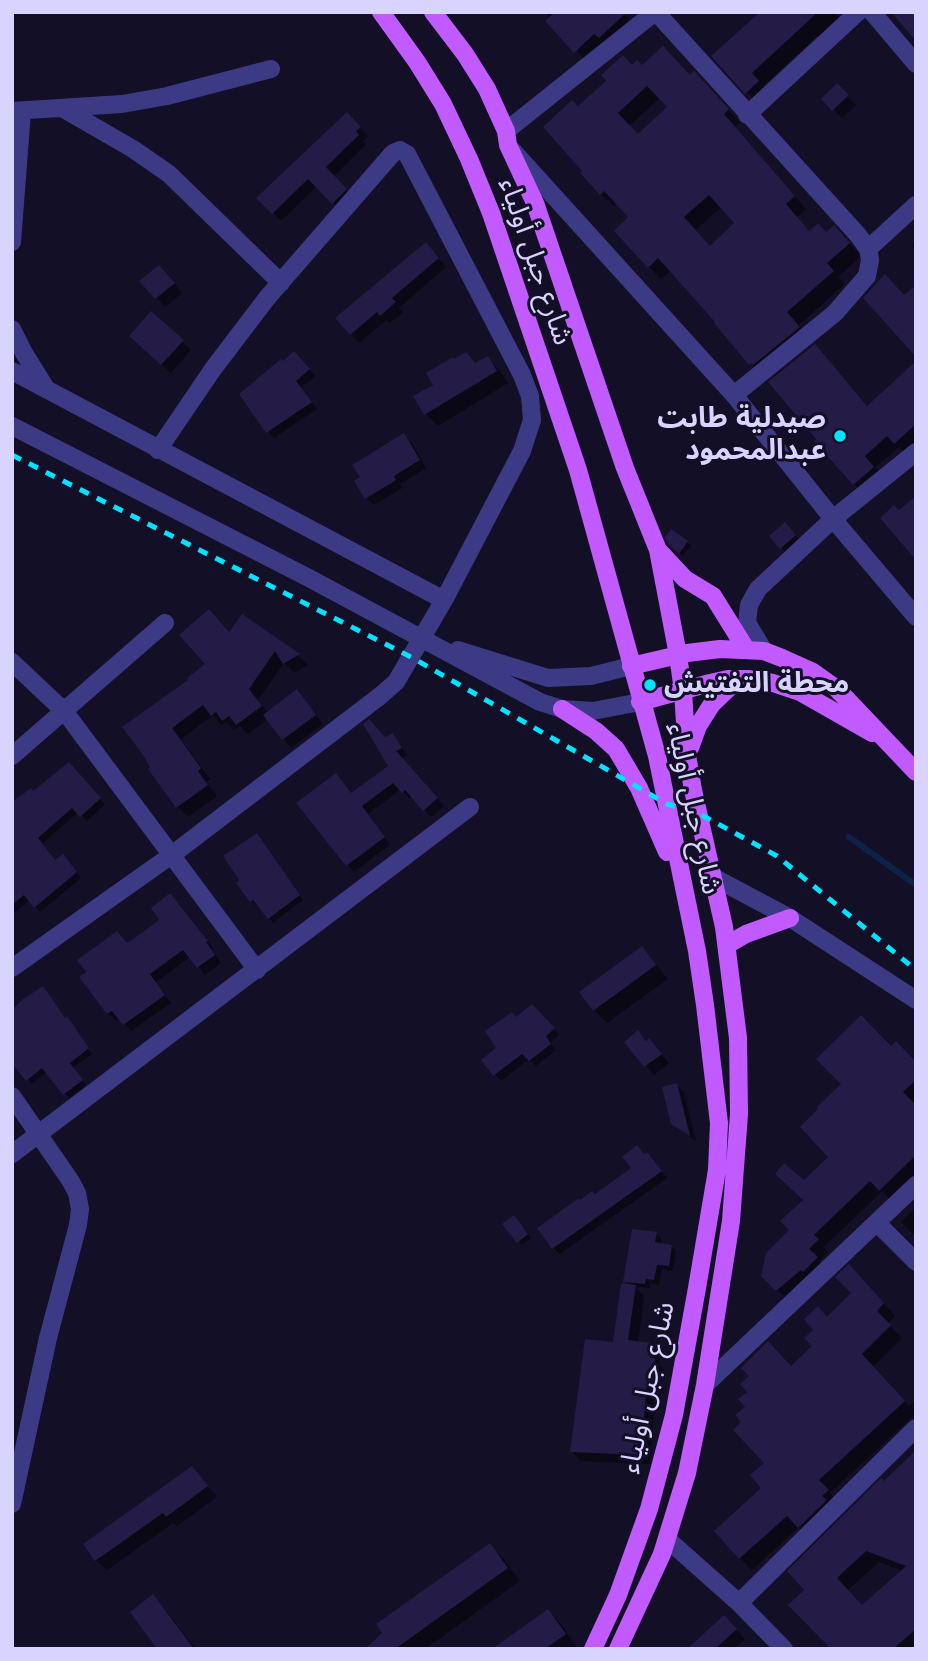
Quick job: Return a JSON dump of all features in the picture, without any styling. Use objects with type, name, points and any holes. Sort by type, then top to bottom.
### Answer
[{"type":"main road","name":"شارع جبل أولياء","points":[[381,12],[443,104],[469,159],[491,214],[578,470],[657,757],[697,951],[719,1123],[717,1170],[674,1415],[649,1509],[618,1595],[593,1649]]},
{"type":"main road","name":"شارع جبل أولياء","points":[[433,12],[487,89],[535,203],[625,468],[658,550],[678,655],[687,755],[727,945],[738,1038],[739,1114],[730,1221],[705,1385],[687,1473],[667,1538],[618,1649]]},
{"type":"main road","points":[[658,550],[685,579],[713,596],[755,650]]},
{"type":"main road","points":[[631,666],[720,649],[755,650],[813,672],[837,689],[916,772]]},
{"type":"main road","points":[[640,702],[728,679],[748,679],[773,683],[800,692],[884,740]]},
{"type":"main road","points":[[687,755],[698,726],[712,704],[732,685],[748,679]]},
{"type":"main road","points":[[562,709],[596,731],[616,749],[659,830],[686,903]]},
{"type":"main road","points":[[727,945],[746,934],[790,918]]},
{"type":"street","points":[[734,395],[835,313],[867,276],[870,260],[858,235],[656,12],[507,138],[734,395],[916,617]]},
{"type":"street","points":[[747,115],[858,12]]},
{"type":"street","points":[[872,12],[916,64]]},
{"type":"street","points":[[12,242],[17,111],[122,104],[167,96],[271,69]]},
{"type":"street","points":[[62,108],[133,149],[169,174],[281,282]]},
{"type":"street","points":[[12,968],[173,854],[396,682],[427,641],[444,600],[522,451],[531,420],[530,396],[522,375],[407,154],[400,150],[393,153],[281,282],[213,369],[158,450]]},
{"type":"street","points":[[867,249],[916,205]]},
{"type":"street","points":[[12,329],[48,391]]},
{"type":"street","points":[[12,371],[444,600]]},
{"type":"street","points":[[12,426],[427,641],[515,690],[562,709],[593,711],[640,702]]},
{"type":"street","points":[[755,650],[747,624],[749,605],[758,589],[833,519],[916,452]]},
{"type":"street","points":[[12,756],[165,623]]},
{"type":"street","points":[[427,641],[548,678],[590,676],[631,666]]},
{"type":"street","points":[[12,662],[65,712],[257,970]]},
{"type":"street","points":[[12,1154],[470,807]]},
{"type":"street","points":[[713,877],[790,918],[916,1000]]},
{"type":"street","points":[[12,1096],[71,1180],[80,1209],[48,1338],[12,1504]]},
{"type":"street","points":[[705,1385],[916,1185]]},
{"type":"street","points":[[877,1223],[916,1262]]},
{"type":"street","points":[[739,1603],[916,1428]]},
{"type":"street","points":[[667,1538],[739,1603],[784,1649]]},
{"type":"building","points":[[555,12],[627,12],[599,38],[594,34],[574,53],[545,21]]},
{"type":"building","points":[[760,12],[818,12],[752,73],[759,81],[745,94],[711,56]]},
{"type":"building","points":[[891,12],[916,12],[916,41]]},
{"type":"building","points":[[663,46],[690,75],[694,71],[729,109],[724,114],[795,196],[786,204],[809,231],[818,223],[826,232],[834,225],[850,243],[827,263],[834,271],[787,312],[800,327],[753,365],[749,365],[658,258],[648,268],[614,231],[628,217],[604,191],[600,195],[543,127],[572,100],[578,106],[606,81],[601,75],[623,55],[632,65],[637,60],[642,65]],"holes":[[[647,86],[667,107],[638,134],[618,113]],[[709,195],[734,223],[710,246],[684,217]]]},
{"type":"building","points":[[837,83],[849,95],[832,111],[821,99]]},
{"type":"building","points":[[347,112],[361,127],[356,131],[359,135],[326,167],[347,189],[332,204],[308,179],[272,214],[256,198]]},
{"type":"building","points":[[426,242],[439,258],[392,298],[396,302],[380,316],[377,312],[350,335],[335,318]]},
{"type":"building","points":[[159,265],[175,283],[155,299],[139,281]]},
{"type":"building","points":[[885,274],[904,295],[916,285],[916,357],[863,298]]},
{"type":"building","points":[[151,311],[184,340],[161,365],[129,336]]},
{"type":"building","points":[[815,344],[867,406],[916,361],[916,424],[894,444],[887,436],[865,456],[874,467],[853,485],[768,382]]},
{"type":"building","points":[[294,351],[310,369],[296,381],[312,402],[266,433],[239,394]]},
{"type":"building","points":[[466,352],[475,363],[488,356],[497,371],[424,415],[413,396],[433,385],[426,373]]},
{"type":"building","points":[[404,433],[420,460],[394,476],[396,480],[365,499],[354,481],[360,477],[352,465]]},
{"type":"building","points":[[916,496],[916,560],[880,518],[894,505],[899,510]]},
{"type":"building","points":[[785,522],[796,535],[780,549],[769,536]]},
{"type":"building","points":[[671,529],[688,541],[679,554],[668,544],[665,537]]},
{"type":"building","points":[[209,609],[229,632],[242,614],[300,654],[283,664],[275,651],[249,689],[262,706],[236,725],[229,716],[222,721],[216,712],[211,716],[203,705],[172,728],[201,768],[198,771],[208,785],[176,808],[122,727],[188,680],[187,678],[205,664],[179,635]]},
{"type":"building","points":[[297,689],[316,715],[282,740],[263,715]]},
{"type":"building","points":[[369,719],[385,737],[393,733],[402,748],[396,751],[438,798],[423,811],[405,790],[402,793],[393,783],[362,806],[385,837],[346,866],[296,803],[336,773],[351,793],[388,766],[363,724]]},
{"type":"building","points":[[69,762],[101,798],[80,817],[72,808],[38,838],[55,860],[63,854],[77,872],[34,908],[24,895],[12,905],[12,802],[31,788],[33,791]]},
{"type":"building","points":[[257,833],[300,895],[268,919],[253,900],[250,902],[236,883],[239,880],[223,856]]},
{"type":"building","points":[[170,893],[208,941],[206,942],[215,955],[197,968],[183,950],[150,974],[165,995],[123,1025],[112,1011],[107,1014],[79,977],[86,972],[77,960],[117,931],[127,943],[136,937],[159,920],[151,908]]},
{"type":"building","points":[[642,946],[656,965],[593,1011],[579,992]]},
{"type":"building","points":[[43,986],[89,1048],[70,1063],[83,1080],[63,1095],[42,1068],[26,1081],[12,1064],[12,1010]]},
{"type":"building","points":[[532,1004],[555,1028],[546,1036],[551,1044],[529,1061],[522,1054],[493,1076],[481,1060],[496,1048],[485,1031],[512,1012],[516,1017]]},
{"type":"building","points":[[861,1015],[891,1046],[896,1041],[916,1062],[916,1080],[903,1092],[916,1105],[916,1155],[879,1191],[870,1181],[814,1235],[819,1239],[809,1249],[818,1257],[803,1272],[801,1270],[776,1291],[761,1276],[766,1253],[789,1230],[780,1221],[803,1200],[775,1174],[784,1163],[804,1180],[828,1157],[800,1127],[841,1084],[816,1059]]},
{"type":"building","points":[[638,1030],[646,1041],[649,1038],[662,1054],[644,1067],[624,1042]]},
{"type":"building","points":[[677,1083],[690,1136],[671,1124],[662,1087]]},
{"type":"building","points":[[637,1145],[644,1154],[647,1152],[662,1171],[552,1249],[537,1228],[579,1198],[580,1200],[592,1191],[595,1194],[631,1168],[622,1157]]},
{"type":"building","points":[[514,1215],[528,1234],[517,1243],[502,1224]]},
{"type":"building","points":[[632,1229],[657,1232],[655,1242],[672,1245],[669,1266],[657,1265],[654,1280],[646,1279],[645,1284],[623,1282]]},
{"type":"building","points":[[849,1264],[884,1303],[877,1311],[891,1325],[862,1354],[905,1401],[819,1480],[829,1490],[822,1496],[827,1500],[798,1528],[787,1516],[739,1559],[714,1531],[761,1488],[750,1475],[764,1463],[733,1430],[741,1422],[735,1415],[745,1407],[738,1399],[747,1392],[740,1384],[749,1376],[741,1368],[768,1341],[791,1366],[812,1346],[804,1338],[813,1330],[804,1319],[818,1306],[827,1317],[851,1293],[835,1277]]},
{"type":"building","points":[[621,1283],[636,1285],[628,1340],[652,1343],[650,1358],[655,1358],[653,1372],[648,1372],[641,1455],[570,1452],[585,1339],[613,1342]]},
{"type":"building","points":[[916,1450],[916,1629],[893,1649],[831,1649],[788,1605],[804,1590],[787,1571],[881,1478],[884,1481]],"holes":[[[866,1551],[906,1566],[862,1605],[837,1578]]]},
{"type":"building","points":[[192,1466],[208,1486],[166,1517],[163,1513],[95,1561],[83,1544]]},
{"type":"building","points":[[490,1543],[508,1568],[395,1649],[365,1649],[382,1633],[376,1624]]},
{"type":"building","points":[[153,1594],[194,1649],[157,1649],[130,1612]]},
{"type":"building","points":[[548,1609],[566,1634],[545,1649],[492,1649]]},
{"type":"building","points":[[724,1615],[737,1629],[715,1649],[687,1649]]},
{"type":"waterway","points":[[849,837],[916,885]]},
{"type":"railway","points":[[12,455],[411,657],[667,804],[698,813],[777,856],[916,970]]},
{"type":"place","name":"صيدلية طابت عبدالمحمود","points":[[840,436]]},
{"type":"place","name":"محطة التفتيش","points":[[650,685]]}]
